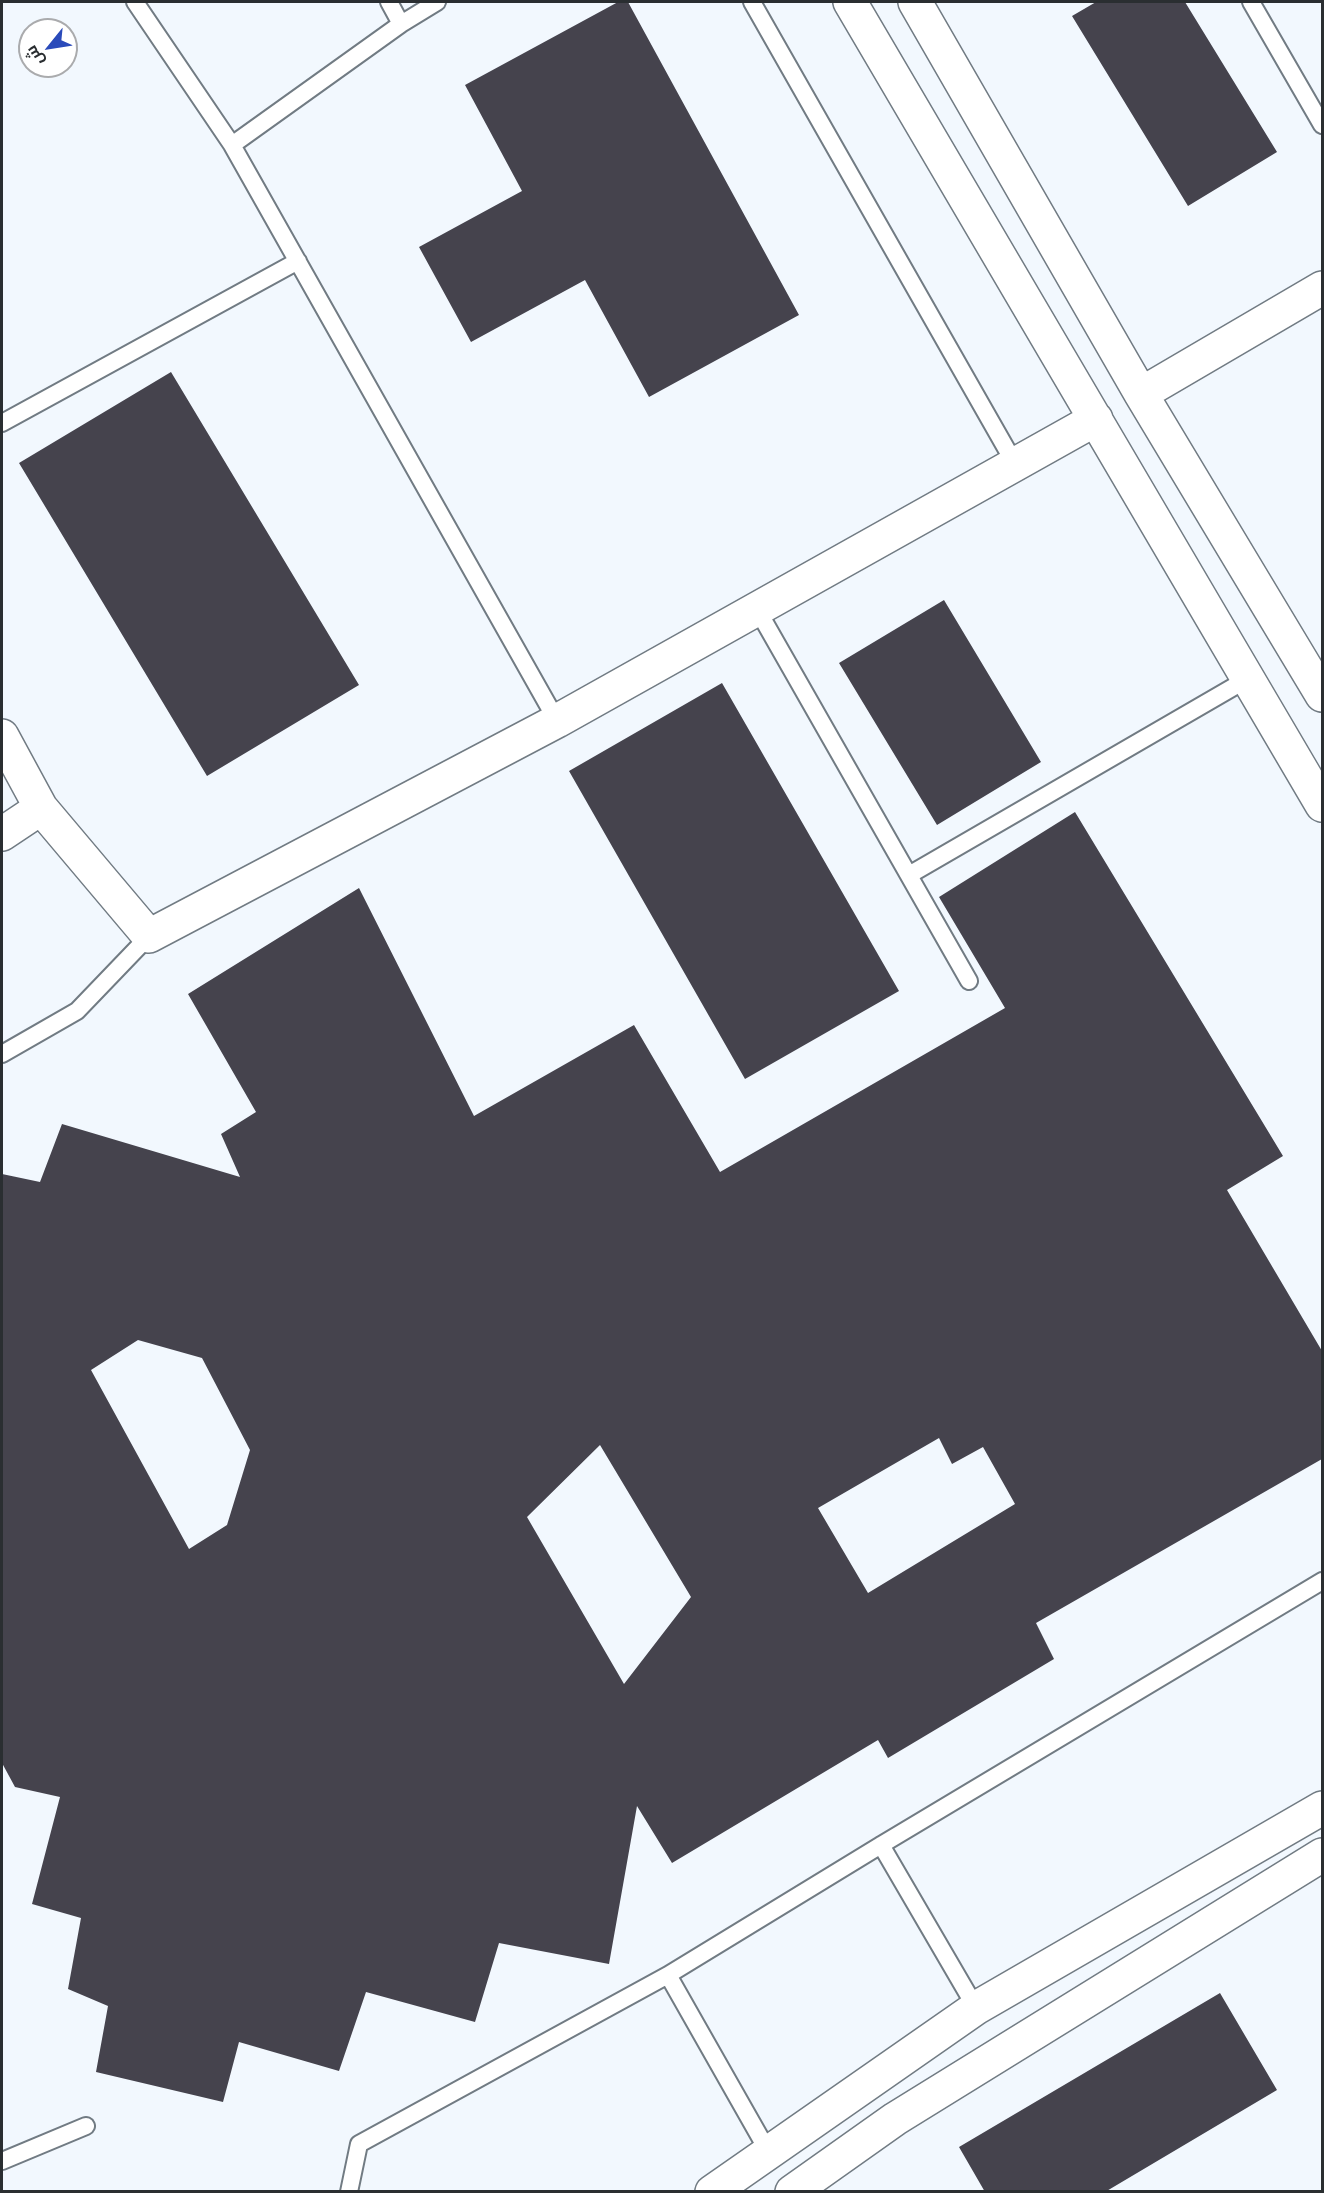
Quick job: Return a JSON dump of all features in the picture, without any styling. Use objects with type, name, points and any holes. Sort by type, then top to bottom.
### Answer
[{"type":"street","points":[[850,2],[1323,805]]},
{"type":"street","points":[[915,2],[1141,394],[1323,695]]},
{"type":"street","points":[[1141,394],[1323,288]]},
{"type":"street","points":[[2,736],[41,808],[149,936],[557,721],[1096,420]]},
{"type":"street","points":[[2,834],[41,808]]},
{"type":"street","points":[[712,2192],[976,2008],[1323,1808]]},
{"type":"street","points":[[792,2192],[895,2118],[1323,1855]]},
{"type":"lane","points":[[135,2],[232,145],[557,721]]},
{"type":"lane","points":[[389,2],[400,24]]},
{"type":"lane","points":[[232,145],[400,24],[437,2]]},
{"type":"lane","points":[[752,2],[1015,464]]},
{"type":"lane","points":[[1251,2],[1323,125]]},
{"type":"lane","points":[[2,423],[298,261]]},
{"type":"lane","points":[[757,609],[969,981]]},
{"type":"lane","points":[[909,875],[1249,678]]},
{"type":"lane","points":[[2,1054],[77,1011],[149,936]]},
{"type":"lane","points":[[349,2192],[359,2144],[668,1975],[880,1845],[1323,1581]]},
{"type":"lane","points":[[880,1845],[976,2008]]},
{"type":"lane","points":[[668,1975],[769,2153]]},
{"type":"lane","points":[[2,2161],[86,2126]]},
{"type":"building","points":[[618,2],[628,2],[799,315],[649,397],[585,280],[471,342],[419,247],[522,191],[465,85]]},
{"type":"building","points":[[1096,2],[1185,2],[1277,152],[1188,206],[1072,16]]},
{"type":"building","points":[[171,372],[359,685],[207,776],[19,463]]},
{"type":"building","points":[[944,600],[1041,762],[937,825],[839,663]]},
{"type":"building","points":[[722,683],[899,991],[745,1079],[569,771]]},
{"type":"building","points":[[1075,812],[1283,1156],[1227,1190],[1322,1351],[1322,1459],[1036,1623],[1054,1659],[888,1758],[878,1740],[672,1863],[637,1806],[609,1964],[499,1943],[475,2022],[366,1992],[339,2071],[239,2042],[223,2102],[96,2072],[108,2006],[68,1989],[81,1918],[32,1904],[60,1797],[15,1787],[2,1763],[2,1174],[40,1182],[62,1124],[240,1177],[221,1134],[256,1112],[188,994],[359,888],[474,1116],[634,1025],[720,1172],[1005,1008],[939,897]],"holes":[[[138,1340],[202,1358],[250,1450],[227,1525],[189,1549],[91,1370]],[[939,1438],[952,1464],[983,1447],[1015,1504],[868,1593],[818,1508]],[[600,1445],[691,1597],[624,1684],[527,1517]]]},
{"type":"building","points":[[1220,1993],[1277,2090],[1105,2192],[985,2192],[959,2147]]}]
